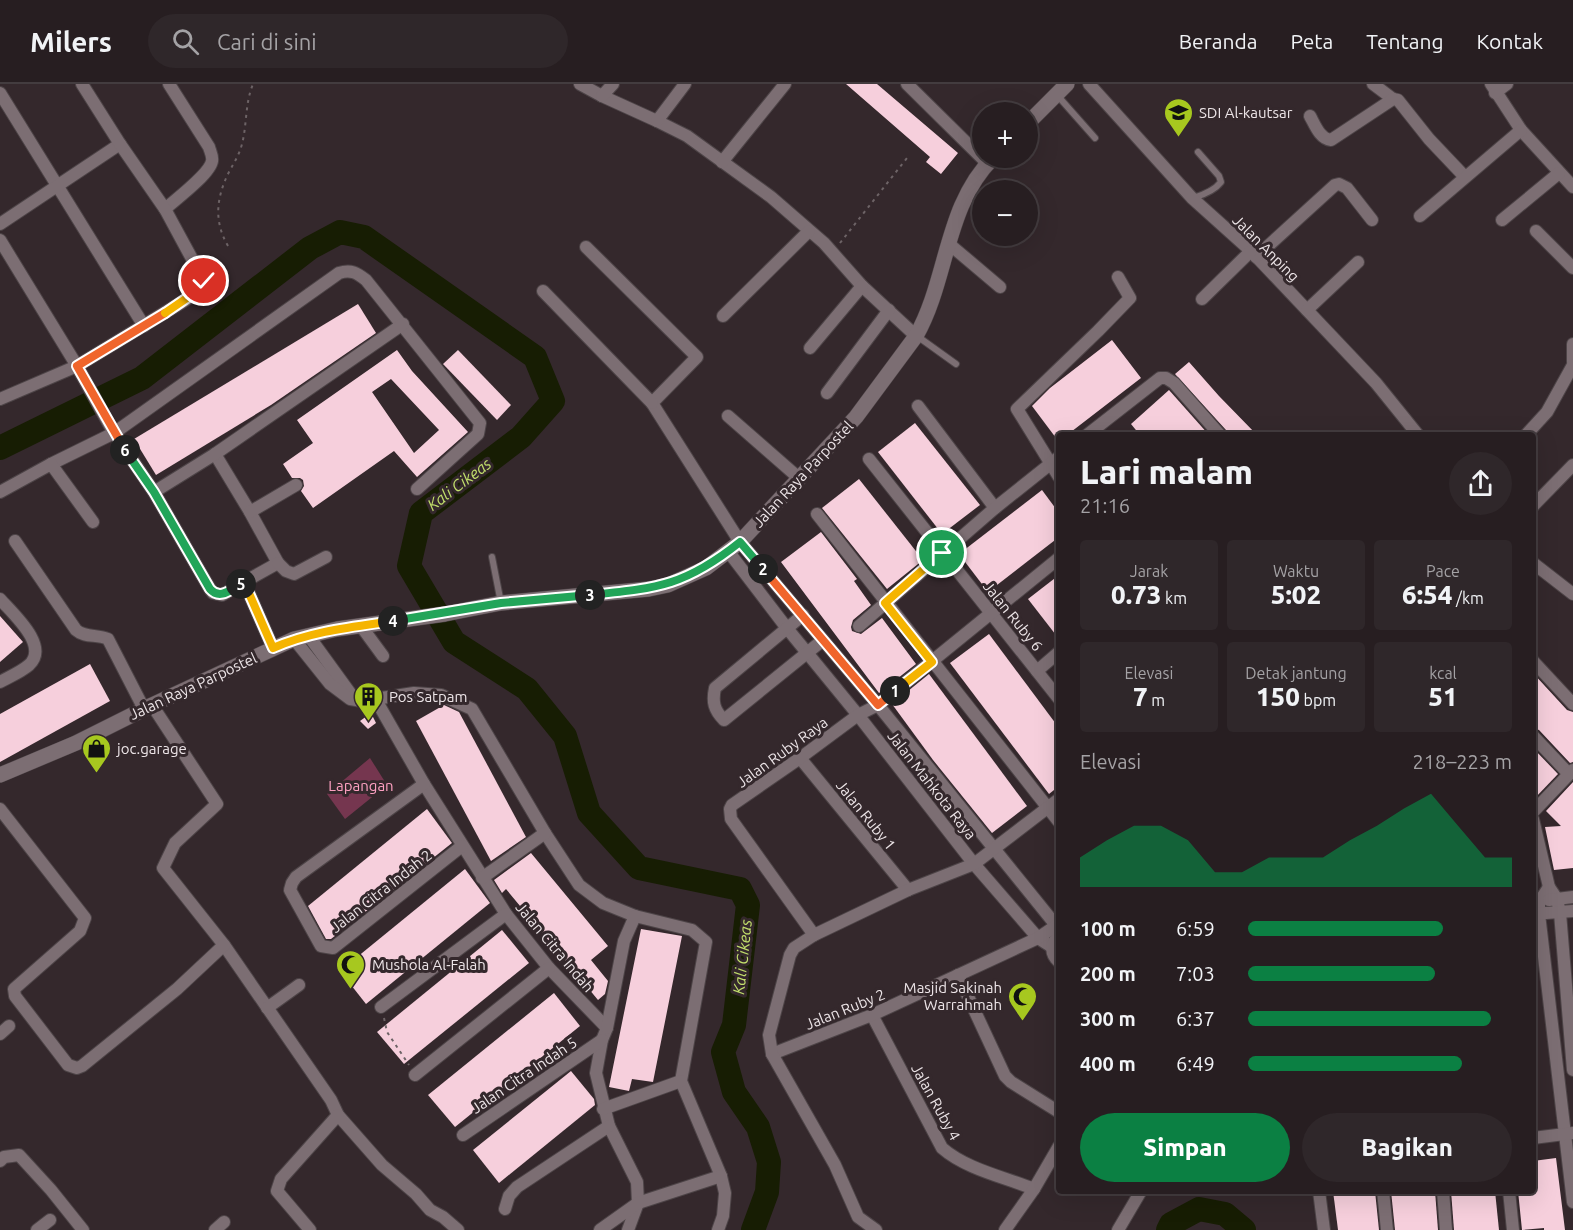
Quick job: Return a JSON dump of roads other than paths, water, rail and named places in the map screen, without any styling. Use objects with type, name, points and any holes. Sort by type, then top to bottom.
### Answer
[{"type":"main road","points":[[1038,113],[1062,89]]},
{"type":"main road","name":"Jalan Raya Parpostel","points":[[0,775],[76,743],[273,648],[301,637],[501,603],[649,589],[687,577],[706,568],[734,546],[800,479],[856,417],[916,336],[933,299],[948,243],[969,192],[985,168]]},
{"type":"street","points":[[0,399],[77,366],[203,287],[204,281],[165,209],[82,84]]},
{"type":"street","points":[[165,209],[204,174],[213,158],[209,147],[169,84]]},
{"type":"street","points":[[580,84],[687,136],[771,197],[833,252],[862,286],[916,336]]},
{"type":"street","points":[[602,96],[613,84]]},
{"type":"street","points":[[657,121],[685,84]]},
{"type":"street","points":[[722,162],[785,84]]},
{"type":"street","points":[[907,84],[972,144]]},
{"type":"street","name":"Jalan Anping","points":[[1089,84],[1192,198],[1253,254],[1376,383],[1416,432]]},
{"type":"street","points":[[1373,84],[1402,104],[1465,177]]},
{"type":"street","points":[[1507,84],[1493,88],[1521,130],[1573,187]]},
{"type":"street","points":[[0,93],[144,326]]},
{"type":"street","points":[[1310,116],[1322,136],[1330,140],[1393,99]]},
{"type":"street","points":[[1420,216],[1521,130]]},
{"type":"street","points":[[0,224],[120,144]]},
{"type":"street","points":[[1502,220],[1559,173]]},
{"type":"street","points":[[1202,299],[1335,185],[1339,184],[1347,188],[1372,220]]},
{"type":"street","points":[[723,316],[809,231]]},
{"type":"street","points":[[1536,231],[1573,268]]},
{"type":"street","points":[[0,240],[77,366],[114,434],[154,492],[213,593],[222,595],[278,563]]},
{"type":"street","points":[[948,243],[1000,287]]},
{"type":"street","points":[[586,247],[697,357],[652,403]]},
{"type":"street","points":[[1307,310],[1358,262]]},
{"type":"street","points":[[0,492],[51,464],[114,434],[346,270],[366,280],[480,423],[478,434],[417,489]]},
{"type":"street","points":[[859,626],[1054,460],[1018,412],[1018,406],[1130,298],[1118,277]]},
{"type":"street","points":[[810,348],[862,286]]},
{"type":"street","points":[[543,291],[652,403],[734,546]]},
{"type":"street","points":[[827,393],[889,310]]},
{"type":"street","points":[[154,492],[215,454],[403,324]]},
{"type":"street","points":[[1529,432],[1547,412],[1573,363],[1573,344]]},
{"type":"street","points":[[1091,432],[1160,378],[1166,378],[1174,383],[1217,432]]},
{"type":"street","points":[[918,406],[995,508]]},
{"type":"street","points":[[728,416],[800,479]]},
{"type":"street","points":[[215,454],[278,563],[286,571],[294,574],[326,557]]},
{"type":"street","name":"Jalan Ruby 6","points":[[869,459],[1056,695]]},
{"type":"street","points":[[51,464],[93,522]]},
{"type":"street","points":[[1536,503],[1573,465]]},
{"type":"street","points":[[250,512],[296,485]]},
{"type":"street","points":[[817,514],[1056,818]]},
{"type":"street","points":[[15,542],[75,630],[81,635],[101,636],[108,639],[148,707],[217,804],[175,843],[163,868],[224,945],[331,1100],[338,1115],[390,1174],[416,1194],[430,1210],[443,1217],[458,1230]]},
{"type":"street","name":"Jalan Mahkota Raya","points":[[734,546],[802,615],[878,705],[1056,927]]},
{"type":"street","name":"Jalan Mahkota Raya","points":[[734,546],[786,627],[974,864],[1038,938],[1052,947]]},
{"type":"street","name":"Jalan Ruby Raya","points":[[814,935],[730,814],[732,805],[858,715],[878,705],[1056,561]]},
{"type":"street","points":[[1536,565],[1573,594]]},
{"type":"street","points":[[244,582],[273,648]]},
{"type":"street","points":[[0,599],[33,639],[36,656],[29,665],[0,682]]},
{"type":"street","points":[[802,615],[715,688],[713,697],[715,710],[724,720],[823,640]]},
{"type":"street","points":[[361,626],[382,657]]},
{"type":"street","points":[[301,637],[355,700],[376,700],[414,693],[441,695],[472,709],[545,833],[579,885],[603,903],[635,916],[692,930],[706,942],[681,1081],[721,1176],[725,1193],[723,1216],[718,1230]]},
{"type":"street","points":[[1037,670],[1056,654]]},
{"type":"street","points":[[1536,664],[1573,704]]},
{"type":"street","name":"Jalan Citra Indah","points":[[376,700],[424,784],[506,914],[604,1034]]},
{"type":"street","points":[[1536,738],[1571,772],[1536,815]]},
{"type":"street","name":"Jalan Ruby 1","points":[[800,758],[908,890]]},
{"type":"street","name":"Jalan Citra Indah 2","points":[[424,784],[296,877],[292,883],[290,890],[321,946],[333,948],[462,846]]},
{"type":"street","points":[[876,1230],[858,1217],[835,1165],[772,1054],[770,1035],[790,955],[794,948],[814,935],[908,890],[974,864],[1056,802]]},
{"type":"street","points":[[0,809],[85,918],[80,931],[14,989],[15,996],[68,1065],[77,1068],[82,1066],[177,989],[224,945]]},
{"type":"street","points":[[1536,832],[1549,887],[1557,899],[1560,913],[1573,1070]]},
{"type":"street","points":[[482,878],[545,833]]},
{"type":"street","points":[[1549,887],[1536,908],[1569,1134],[1573,1202]]},
{"type":"street","points":[[1536,908],[1557,899],[1573,897]]},
{"type":"street","points":[[1536,908],[1560,913],[1573,911]]},
{"type":"street","points":[[381,1007],[506,914]]},
{"type":"street","points":[[628,1230],[638,1203],[637,1182],[609,1126],[596,1073],[624,941],[635,916]]},
{"type":"street","name":"Jalan Ruby 2","points":[[772,1054],[872,1015],[1056,931]]},
{"type":"street","points":[[1056,934],[1052,947],[1052,953],[1056,958]]},
{"type":"street","points":[[415,1075],[549,968]]},
{"type":"street","points":[[958,975],[997,1064],[1005,1076],[1056,1110]]},
{"type":"street","points":[[267,1008],[299,985]]},
{"type":"street","name":"Jalan Ruby 4","points":[[872,1015],[942,1148],[962,1162],[1034,1189]]},
{"type":"street","name":"Jalan Citra Indah 5","points":[[463,1135],[604,1034]]},
{"type":"street","points":[[603,1109],[681,1081]]},
{"type":"street","points":[[310,1230],[277,1191],[281,1179],[338,1115]]},
{"type":"street","points":[[505,1209],[509,1196],[517,1187],[609,1126]]},
{"type":"street","points":[[1536,1138],[1569,1134]]},
{"type":"street","points":[[1005,1230],[1034,1189],[1056,1151]]},
{"type":"street","points":[[0,1161],[19,1155],[83,1230]]},
{"type":"street","points":[[600,1230],[638,1203],[721,1176]]},
{"type":"street","points":[[1118,1230],[1140,1194]]},
{"type":"street","points":[[1319,1194],[1324,1230]]},
{"type":"street","points":[[1383,1194],[1387,1230]]},
{"type":"street","points":[[1443,1194],[1446,1230]]},
{"type":"street","points":[[1509,1194],[1513,1230]]},
{"type":"street","points":[[37,1230],[50,1220]]},
{"type":"lane","points":[[1062,89],[1095,138]]},
{"type":"lane","points":[[1192,198],[1201,196],[1221,182],[1219,176],[1198,152]]},
{"type":"lane","points":[[916,336],[956,364]]},
{"type":"lane","points":[[492,557],[501,603]]},
{"type":"waterway","name":"Kali Cikeas","points":[[0,448],[142,378],[310,248],[340,232],[364,237],[535,357],[553,401],[521,437],[421,513],[409,566],[454,642],[527,689],[565,736],[589,813],[639,868],[740,889],[748,905],[734,1025],[723,1052],[734,1092],[758,1127],[769,1162],[767,1192],[753,1230]]},
{"type":"waterway","name":"Kali Cikeas","points":[[1168,1230],[1171,1224],[1199,1209],[1225,1214],[1244,1230]]},
{"type":"place","name":"SDI Al-kautsar","points":[[1178,138]]},
{"type":"place","name":"Pos Satpam","points":[[368,722]]},
{"type":"place","name":"joc.garage","points":[[96,774]]},
{"type":"place","name":"Mushola Al-Falah","points":[[351,990]]},
{"type":"place","name":"Masjid Sakinah Warrahmah","points":[[1023,1022]]},
{"type":"park label","name":"Lapangan","points":[[361,785]]}]
